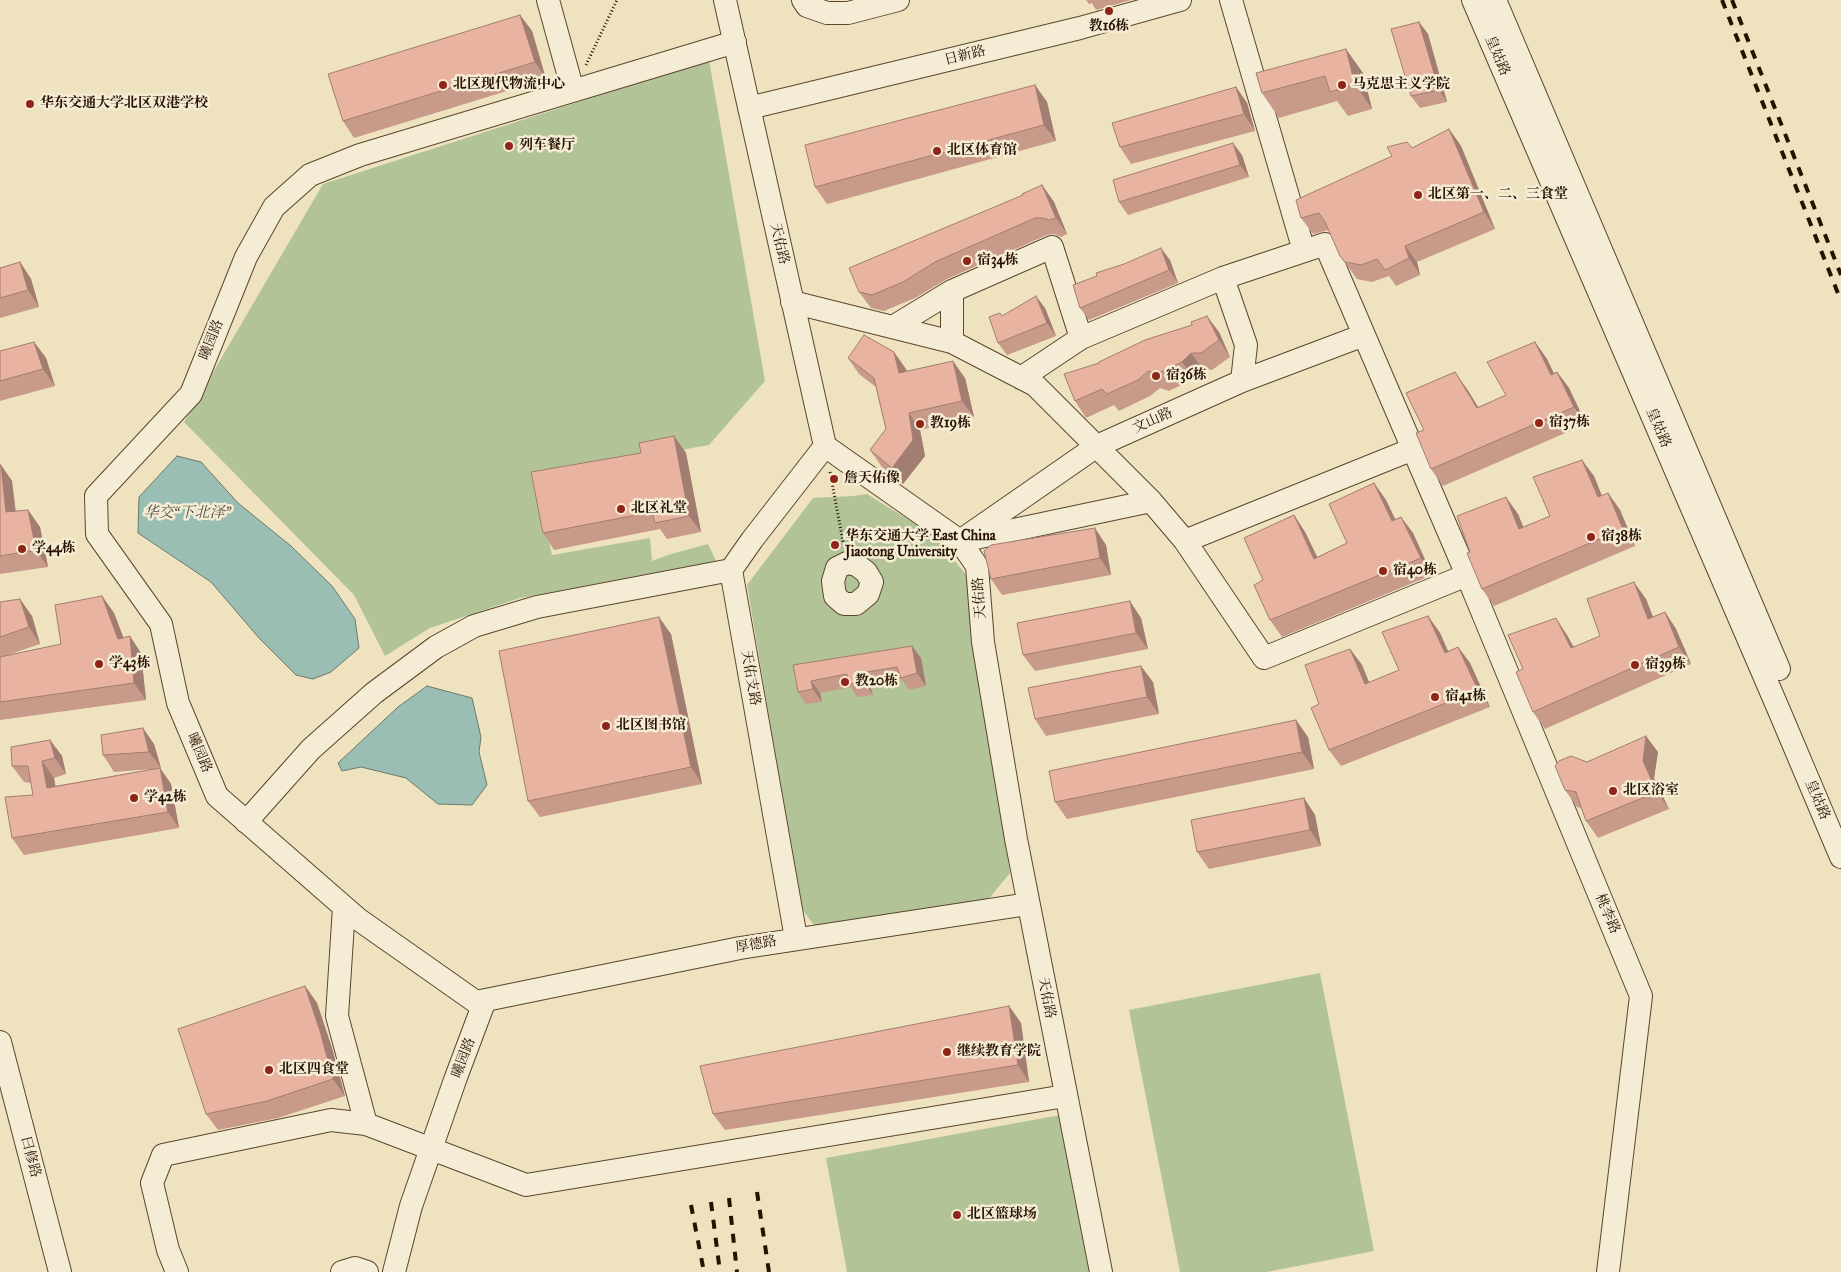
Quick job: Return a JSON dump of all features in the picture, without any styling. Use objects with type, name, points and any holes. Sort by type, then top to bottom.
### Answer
[{"type":"street","points":[[548,0],[573,90]]},
{"type":"street","name":"天佑路","points":[[725,0],[825,446],[960,541],[977,566],[983,642],[1028,904],[1101,1272]]},
{"type":"street","points":[[803,0],[807,6],[827,13],[834,13],[848,12],[898,0]]},
{"type":"street","name":"日新路","points":[[749,108],[1080,28],[1180,0]]},
{"type":"street","points":[[1021,378],[1081,338],[1223,278],[1304,251],[1231,0]]},
{"type":"street","name":"皇姑路","points":[[1473,0],[1841,857]]},
{"type":"street","name":"皇姑路","points":[[1495,0],[1841,817]]},
{"type":"street","name":"曦园路","points":[[485,1000],[476,1002],[358,919],[217,796],[178,703],[161,624],[97,534],[96,496],[190,394],[246,257],[274,207],[310,175],[360,155],[735,42]]},
{"type":"street","name":"桃李路","points":[[1304,251],[1325,244],[1467,575],[1642,996],[1608,1272]]},
{"type":"street","points":[[893,327],[952,290],[1052,247],[1081,338]]},
{"type":"street","points":[[1223,278],[1246,346],[1242,381]]},
{"type":"street","points":[[952,290],[952,342]]},
{"type":"street","points":[[792,302],[952,342],[1035,385],[1150,501],[1185,541],[1264,658],[1467,575]]},
{"type":"street","name":"文山路","points":[[960,541],[1097,446],[1242,381],[1364,335]]},
{"type":"street","points":[[246,822],[311,749],[374,693],[436,646],[474,626],[537,607],[731,570],[825,446]]},
{"type":"street","points":[[1185,541],[1413,450]]},
{"type":"street","points":[[960,541],[1150,501]]},
{"type":"street","name":"天佑支路","points":[[731,570],[796,938]]},
{"type":"street","name":"厚德路","points":[[485,1000],[796,938],[1028,904]]},
{"type":"street","points":[[344,908],[336,1016],[366,1124]]},
{"type":"street","name":"曦园路","points":[[394,1272],[411,1206],[485,1000]]},
{"type":"street","name":"曰修路","points":[[0,1042],[60,1272]]},
{"type":"street","points":[[177,1272],[168,1250],[152,1182],[163,1155],[331,1120],[366,1124],[526,1185],[1065,1096]]},
{"type":"street","points":[[342,1272],[355,1268],[367,1272]]},
{"type":"path","points":[[573,90],[617,0]]},
{"type":"path","points":[[825,446],[847,563]]},
{"type":"green space","points":[[709,60],[765,381],[709,445],[647,456],[538,489],[552,555],[650,538],[652,561],[708,544],[716,561],[520,598],[430,628],[385,656],[354,595],[184,422],[323,184]]},
{"type":"green space","points":[[867,494],[933,535],[969,578],[974,650],[1010,873],[987,901],[814,925],[801,908],[747,585],[813,498]]},
{"type":"green space","points":[[1320,973],[1374,1251],[1267,1272],[1180,1272],[1129,1010]]},
{"type":"green space","name":"北区篮球场","points":[[1060,1115],[1089,1272],[847,1272],[826,1158]]},
{"type":"water","name":"华交“下北泽”","points":[[177,456],[201,462],[238,503],[291,546],[332,586],[355,619],[359,648],[331,672],[313,679],[296,675],[259,638],[211,582],[138,533],[139,497]]},
{"type":"water","points":[[427,686],[472,698],[481,737],[479,752],[487,785],[472,805],[438,804],[406,778],[361,767],[342,771],[338,763],[398,707]]},
{"type":"building","points":[[520,15],[535,62],[343,121],[328,74]]},
{"type":"building","points":[[1419,22],[1439,90],[1411,96],[1391,29]]},
{"type":"building","points":[[1346,49],[1355,84],[1330,92],[1325,76],[1262,93],[1256,73]]},
{"type":"building","points":[[1035,85],[1044,125],[815,187],[805,145]]},
{"type":"building","points":[[1236,87],[1244,114],[1120,147],[1112,123]]},
{"type":"building","name":"北区第一、二、三食堂","points":[[1449,129],[1484,212],[1405,246],[1409,258],[1385,270],[1377,259],[1361,265],[1345,262],[1340,256],[1319,213],[1301,218],[1296,200],[1392,156],[1387,147],[1407,142],[1412,148]]},
{"type":"building","points":[[1233,143],[1240,165],[1119,202],[1113,180]]},
{"type":"building","points":[[1042,185],[1056,218],[1049,220],[1035,218],[935,262],[903,282],[872,295],[859,292],[849,268],[1023,195]]},
{"type":"building","points":[[1161,248],[1169,270],[1080,308],[1073,285],[1097,276],[1096,273],[1124,264]]},
{"type":"building","points":[[20,262],[28,290],[0,298],[0,268]]},
{"type":"building","points":[[1036,296],[1047,323],[998,343],[989,317],[1000,313],[1002,316]]},
{"type":"building","points":[[1207,316],[1219,340],[1201,353],[1191,353],[1182,362],[1157,374],[1148,371],[1138,380],[1107,394],[1102,389],[1075,401],[1064,374],[1099,363],[1145,340],[1192,325],[1191,322]]},
{"type":"building","points":[[864,335],[894,352],[899,373],[953,361],[962,401],[909,413],[913,440],[892,468],[870,450],[886,429],[874,378],[848,358]]},
{"type":"building","points":[[34,342],[43,369],[0,381],[0,351]]},
{"type":"building","points":[[1535,342],[1551,375],[1557,372],[1574,407],[1431,469],[1416,433],[1424,430],[1406,393],[1455,372],[1477,408],[1506,395],[1487,362]]},
{"type":"building","name":"北区礼堂","points":[[674,436],[689,516],[655,523],[652,512],[543,533],[531,472],[641,453],[639,443]]},
{"type":"building","points":[[1582,460],[1598,497],[1608,493],[1623,529],[1482,589],[1467,553],[1470,552],[1457,516],[1506,497],[1519,529],[1550,516],[1533,477]]},
{"type":"building","points":[[0,465],[6,512],[28,510],[36,550],[0,556]]},
{"type":"building","points":[[1374,483],[1392,521],[1401,517],[1421,558],[1270,620],[1254,585],[1263,580],[1244,538],[1294,515],[1314,559],[1347,543],[1329,504]]},
{"type":"building","points":[[1095,528],[1100,558],[991,579],[984,551],[991,545]]},
{"type":"building","points":[[1634,582],[1648,619],[1665,612],[1679,647],[1533,712],[1516,672],[1523,669],[1508,635],[1556,618],[1571,648],[1600,636],[1587,599]]},
{"type":"building","points":[[102,596],[118,639],[130,636],[134,683],[0,702],[0,657],[61,644],[55,605]]},
{"type":"building","points":[[20,599],[29,627],[0,637],[0,602]]},
{"type":"building","points":[[1130,601],[1136,633],[1023,655],[1017,623]]},
{"type":"building","name":"宿41栋","points":[[1428,616],[1445,653],[1458,647],[1478,690],[1329,750],[1311,708],[1319,704],[1305,665],[1350,649],[1365,684],[1399,670],[1382,632]]},
{"type":"building","name":"北区图书馆","points":[[659,617],[691,767],[528,801],[499,651]]},
{"type":"building","points":[[912,646],[917,673],[901,678],[897,667],[861,673],[864,682],[848,684],[847,674],[811,681],[813,689],[798,692],[793,665]]},
{"type":"building","points":[[1141,666],[1147,697],[1035,719],[1028,688]]},
{"type":"building","points":[[1296,720],[1302,752],[1055,802],[1049,771]]},
{"type":"building","points":[[143,728],[149,752],[103,755],[101,735]]},
{"type":"building","points":[[1646,736],[1643,761],[1657,792],[1586,821],[1576,792],[1565,790],[1555,766],[1559,761],[1571,756],[1587,762]]},
{"type":"building","points":[[50,740],[55,758],[42,761],[47,788],[160,768],[168,812],[12,838],[5,797],[33,795],[28,766],[12,766],[11,747]]},
{"type":"building","points":[[1304,798],[1310,830],[1197,852],[1191,820]]},
{"type":"building","name":"北区四食堂","points":[[305,986],[333,1079],[267,1101],[206,1114],[178,1029]]},
{"type":"building","name":"继续教育学院","points":[[1009,1006],[1018,1065],[713,1114],[700,1066]]},
{"type":"railway","points":[[1722,0],[1841,301]]},
{"type":"railway","points":[[1732,0],[1841,275]]},
{"type":"railway","points":[[757,1192],[769,1272]]},
{"type":"railway","points":[[729,1198],[737,1272]]},
{"type":"railway","points":[[711,1202],[720,1272]]},
{"type":"railway","points":[[691,1205],[704,1272]]},
{"type":"place","name":"教16栋","points":[[1109,11]]},
{"type":"place","name":"北区现代物流中心","points":[[443,85]]},
{"type":"place","name":"马克思主义学院","points":[[1342,85]]},
{"type":"place","name":"华东交通大学北区双港学校","points":[[30,104]]},
{"type":"place","name":"列车餐厅","points":[[509,146]]},
{"type":"place","name":"北区体育馆","points":[[937,151]]},
{"type":"place","name":"北区第一、二、三食堂","points":[[1418,195]]},
{"type":"place","name":"宿34栋","points":[[967,261]]},
{"type":"place","name":"宿36栋","points":[[1156,376]]},
{"type":"place","name":"宿37栋","points":[[1539,423]]},
{"type":"place","name":"教19栋","points":[[920,424]]},
{"type":"place","name":"詹天佑像","points":[[834,479]]},
{"type":"place","name":"北区礼堂","points":[[621,509]]},
{"type":"place","name":"宿38栋","points":[[1591,537]]},
{"type":"place","name":"华东交通大学 East China Jiaotong University","points":[[835,545]]},
{"type":"place","name":"学44栋","points":[[22,549]]},
{"type":"place","name":"宿40栋","points":[[1383,571]]},
{"type":"place","name":"学43栋","points":[[99,664]]},
{"type":"place","name":"宿39栋","points":[[1635,665]]},
{"type":"place","name":"教20栋","points":[[845,682]]},
{"type":"place","name":"宿41栋","points":[[1435,697]]},
{"type":"place","name":"北区图书馆","points":[[606,726]]},
{"type":"place","name":"北区浴室","points":[[1613,791]]},
{"type":"place","name":"学42栋","points":[[134,798]]},
{"type":"place","name":"继续教育学院","points":[[947,1052]]},
{"type":"place","name":"北区四食堂","points":[[269,1070]]},
{"type":"place","name":"北区篮球场","points":[[957,1215]]}]
